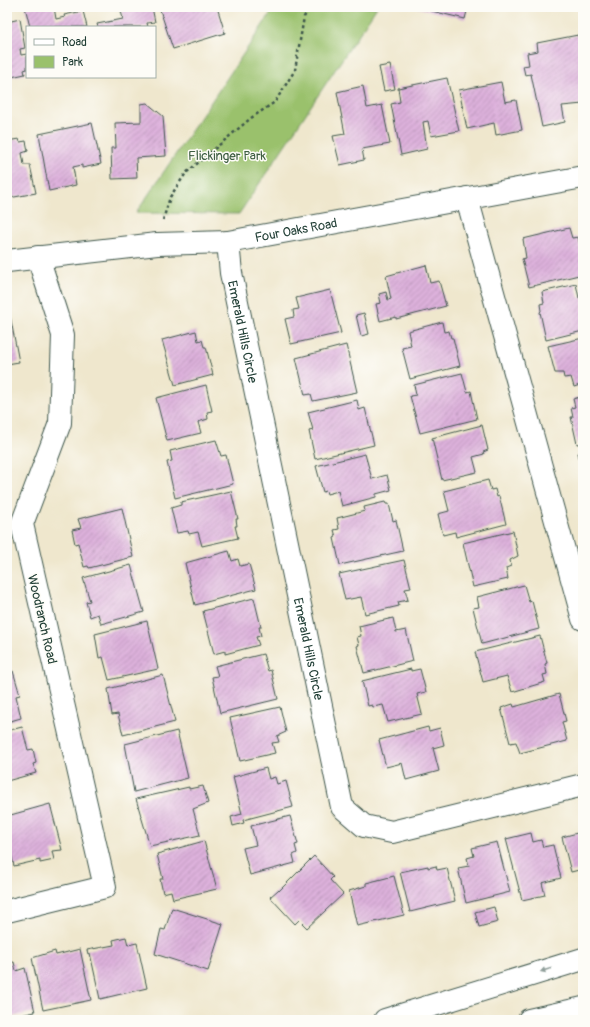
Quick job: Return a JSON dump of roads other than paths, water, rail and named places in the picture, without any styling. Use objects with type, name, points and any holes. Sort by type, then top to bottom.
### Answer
[{"type":"main road","name":"Four Oaks Road","points":[[7,261],[157,244],[228,242],[583,177]]},
{"type":"main road","points":[[468,198],[583,619]]},
{"type":"main road","name":"Emerald Hills Circle","points":[[228,242],[231,273],[342,807],[364,826],[392,832],[583,785]]},
{"type":"main road","name":"Woodranch Road","points":[[7,911],[105,887],[14,525],[60,423],[63,335],[38,257]]},
{"type":"main road","points":[[385,1020],[583,959]]},
{"type":"main road","points":[[529,1020],[583,1008]]},
{"type":"park label","name":"Flickinger Park","points":[[227,155]]}]
